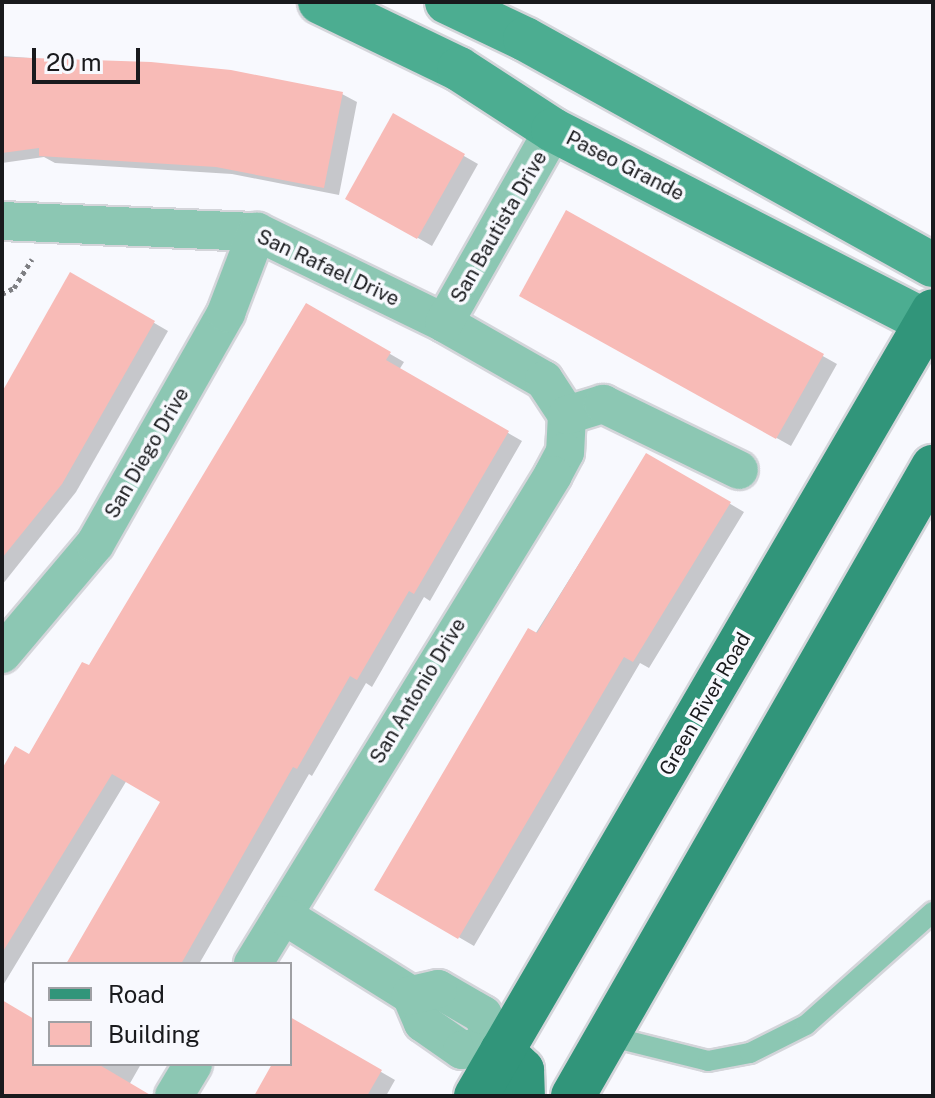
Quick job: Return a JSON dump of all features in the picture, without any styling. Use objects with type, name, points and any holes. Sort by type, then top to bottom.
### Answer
[{"type":"main road","name":"Paseo Grande","points":[[320,2],[459,69],[553,130],[930,319]]},
{"type":"main road","points":[[447,2],[525,39],[933,265]]},
{"type":"main road","name":"Green River Road","points":[[476,1096],[498,1048],[930,319]]},
{"type":"main road","points":[[573,1096],[933,467]]},
{"type":"main road","points":[[498,1048],[522,1070],[523,1096]]},
{"type":"street","name":"San Bautista Drive","points":[[444,323],[553,130]]},
{"type":"street","name":"San Rafael Drive","points":[[2,221],[257,232],[444,323],[544,380],[567,415]]},
{"type":"street","name":"San Diego Drive","points":[[2,654],[95,544],[226,313],[257,232]]},
{"type":"street","points":[[567,415],[603,404],[739,470]]},
{"type":"street","name":"San Antonio Drive","points":[[254,962],[553,475],[565,452],[567,415]]},
{"type":"street","points":[[283,915],[411,995],[438,989],[483,1015],[498,1048]]},
{"type":"street","points":[[174,1096],[192,1066]]},
{"type":"lane","points":[[608,1036],[708,1061],[750,1053],[806,1025],[933,912]]},
{"type":"path","points":[[2,294],[14,288],[38,250]]},
{"type":"building","points":[[2,57],[151,62],[231,70],[343,92],[324,188],[216,167],[39,156],[39,148],[2,153]]},
{"type":"building","points":[[393,113],[465,154],[417,239],[345,199]]},
{"type":"building","points":[[566,210],[824,354],[776,439],[519,296]]},
{"type":"building","points":[[70,272],[155,321],[62,484],[2,558],[2,392]]},
{"type":"building","points":[[306,303],[391,352],[386,360],[509,431],[414,594],[409,591],[357,680],[350,676],[297,769],[293,767],[182,962],[67,962],[160,802],[112,774],[2,953],[2,769],[15,746],[29,754],[82,662],[89,665]]},
{"type":"building","points":[[646,453],[731,502],[633,662],[624,657],[458,939],[374,890],[528,628],[537,633]]},
{"type":"building","points":[[2,1000],[32,1018],[32,1066],[101,1066],[152,1096],[2,1096]]},
{"type":"building","points":[[292,1018],[382,1070],[367,1096],[254,1096],[271,1066],[292,1066]]}]
